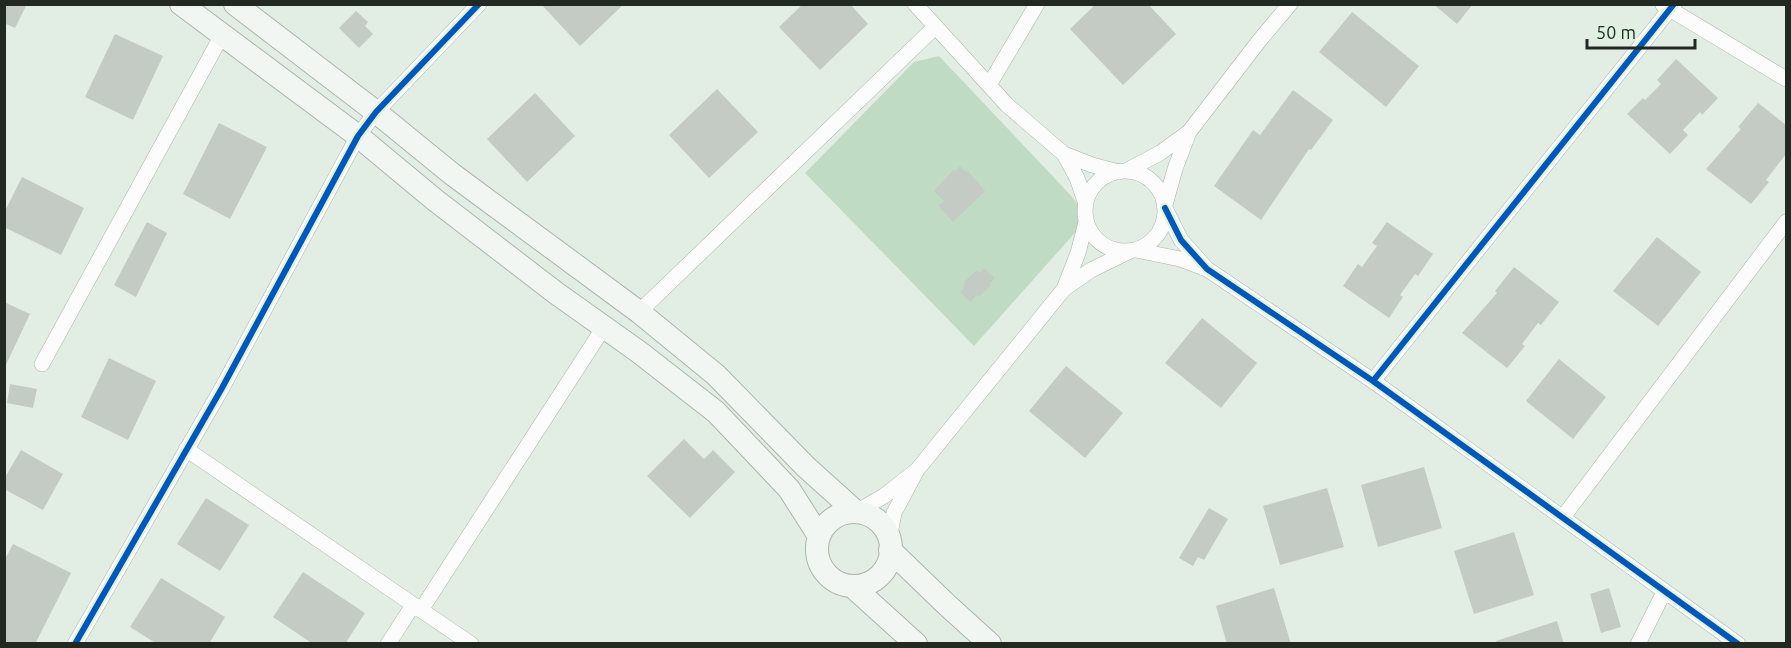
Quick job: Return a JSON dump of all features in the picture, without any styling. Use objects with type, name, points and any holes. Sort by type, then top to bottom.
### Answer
[{"type":"main road","points":[[181,4],[358,136],[435,200],[716,412],[789,489],[819,536]]},
{"type":"main road","points":[[235,4],[376,112],[452,174],[639,312],[716,375],[806,467],[856,512]]},
{"type":"main road","points":[[890,545],[888,562],[882,572],[874,580],[863,585],[852,586],[831,578],[818,559],[819,536],[825,526],[844,513],[867,514],[884,528],[890,545],[947,605],[990,644]]},
{"type":"main road","points":[[852,586],[915,644]]},
{"type":"street","points":[[75,644],[222,388],[358,136],[376,112],[479,4]]},
{"type":"street","points":[[915,4],[1008,105],[1065,154],[1092,165],[1123,172],[1135,172],[1156,185],[1181,240],[1207,269]]},
{"type":"street","points":[[989,85],[1037,4]]},
{"type":"street","points":[[1086,204],[1094,187],[1102,179],[1123,172],[1160,153],[1189,132],[1290,4]]},
{"type":"street","points":[[1373,381],[1668,6],[1786,79]]},
{"type":"street","points":[[639,312],[935,27]]},
{"type":"street","points":[[42,364],[222,35]]},
{"type":"street","points":[[1086,222],[1096,239],[1107,248],[1120,252],[1147,246],[1164,224],[1165,207],[1175,169],[1189,132]]},
{"type":"street","points":[[1064,289],[1078,253],[1086,222],[1086,204],[1065,154]]},
{"type":"street","points":[[1563,517],[1786,222]]},
{"type":"street","points":[[890,545],[894,513],[917,470],[1064,289],[1091,270],[1133,250],[1180,259],[1207,269],[1373,381],[1738,644]]},
{"type":"street","points":[[388,644],[417,608],[604,327]]},
{"type":"street","points":[[186,448],[471,644]]},
{"type":"street","points":[[856,512],[885,496],[917,470]]},
{"type":"street","points":[[1638,644],[1664,592]]},
{"type":"green space","points":[[939,56],[1077,203],[1081,219],[1081,226],[974,346],[805,173],[914,62]]},
{"type":"building","points":[[4,4],[27,4],[15,28],[4,23]]},
{"type":"building","points":[[541,4],[624,4],[580,46]]},
{"type":"building","points":[[803,4],[850,4],[868,24],[820,70],[779,27]]},
{"type":"building","points":[[1096,4],[1148,4],[1176,34],[1123,85],[1070,29]]},
{"type":"building","points":[[1433,4],[1473,4],[1457,24]]},
{"type":"building","points":[[356,11],[368,22],[365,26],[373,34],[359,48],[339,28]]},
{"type":"building","points":[[1352,12],[1419,66],[1386,107],[1319,52]]},
{"type":"building","points":[[115,34],[163,56],[133,120],[85,97]]},
{"type":"building","points":[[1676,59],[1718,98],[1702,115],[1700,112],[1683,130],[1688,135],[1670,154],[1627,114],[1661,84],[1657,80]]},
{"type":"building","points":[[717,89],[758,132],[709,178],[669,135]]},
{"type":"building","points":[[1293,90],[1333,120],[1311,150],[1309,149],[1261,220],[1214,186],[1253,130],[1260,135]]},
{"type":"building","points":[[535,93],[575,136],[527,182],[487,139]]},
{"type":"building","points":[[1758,103],[1786,125],[1786,154],[1766,180],[1769,182],[1751,204],[1706,169],[1741,129],[1738,127]]},
{"type":"building","points":[[219,123],[267,147],[230,219],[183,194]]},
{"type":"building","points":[[960,166],[967,173],[968,171],[985,191],[953,222],[938,206],[944,201],[934,191],[953,170],[955,171]]},
{"type":"building","points":[[22,177],[84,208],[61,255],[4,227],[4,213]]},
{"type":"building","points":[[147,222],[167,233],[136,297],[114,285]]},
{"type":"building","points":[[1387,222],[1433,254],[1418,276],[1415,274],[1400,295],[1403,297],[1389,318],[1343,286],[1358,264],[1362,267],[1377,246],[1372,243]]},
{"type":"building","points":[[1657,237],[1701,272],[1658,326],[1613,291]]},
{"type":"building","points":[[1514,267],[1559,302],[1541,325],[1538,323],[1522,344],[1525,346],[1507,368],[1462,333],[1497,293],[1495,291]]},
{"type":"building","points":[[984,268],[995,278],[979,297],[977,295],[970,302],[960,292],[964,288],[964,282],[977,270],[979,273]]},
{"type":"building","points":[[4,302],[30,314],[4,369]]},
{"type":"building","points":[[1202,318],[1257,363],[1221,408],[1165,363]]},
{"type":"building","points":[[109,358],[156,381],[128,440],[81,417]]},
{"type":"building","points":[[1559,359],[1606,397],[1573,439],[1526,401]]},
{"type":"building","points":[[1066,366],[1123,413],[1085,458],[1029,411]]},
{"type":"building","points":[[10,384],[37,389],[33,408],[7,403]]},
{"type":"building","points":[[684,439],[704,459],[713,450],[735,472],[690,518],[647,476]]},
{"type":"building","points":[[21,450],[63,474],[43,510],[4,489],[4,479]]},
{"type":"building","points":[[1424,467],[1442,528],[1378,547],[1361,485]]},
{"type":"building","points":[[1327,488],[1344,547],[1280,565],[1263,506]]},
{"type":"building","points":[[206,498],[249,525],[220,571],[177,544]]},
{"type":"building","points":[[1209,508],[1228,519],[1204,560],[1198,557],[1193,566],[1179,558]]},
{"type":"building","points":[[1514,532],[1534,595],[1474,614],[1454,551]]},
{"type":"building","points":[[13,544],[71,573],[35,644],[4,644],[4,561]]},
{"type":"building","points":[[303,572],[365,613],[345,644],[313,644],[273,617]]},
{"type":"building","points":[[161,578],[225,617],[209,644],[157,644],[130,627]]},
{"type":"building","points":[[1274,588],[1291,644],[1227,644],[1216,606]]},
{"type":"building","points":[[1609,588],[1621,627],[1601,633],[1590,594]]},
{"type":"building","points":[[1557,621],[1564,644],[1496,644],[1496,641]]},
{"type":"cycle path","points":[[75,644],[222,388],[358,136],[376,112],[479,4]]},
{"type":"cycle path","points":[[1373,381],[1674,4]]},
{"type":"cycle path","points":[[1165,208],[1181,240],[1207,269],[1373,381],[1738,644]]}]
